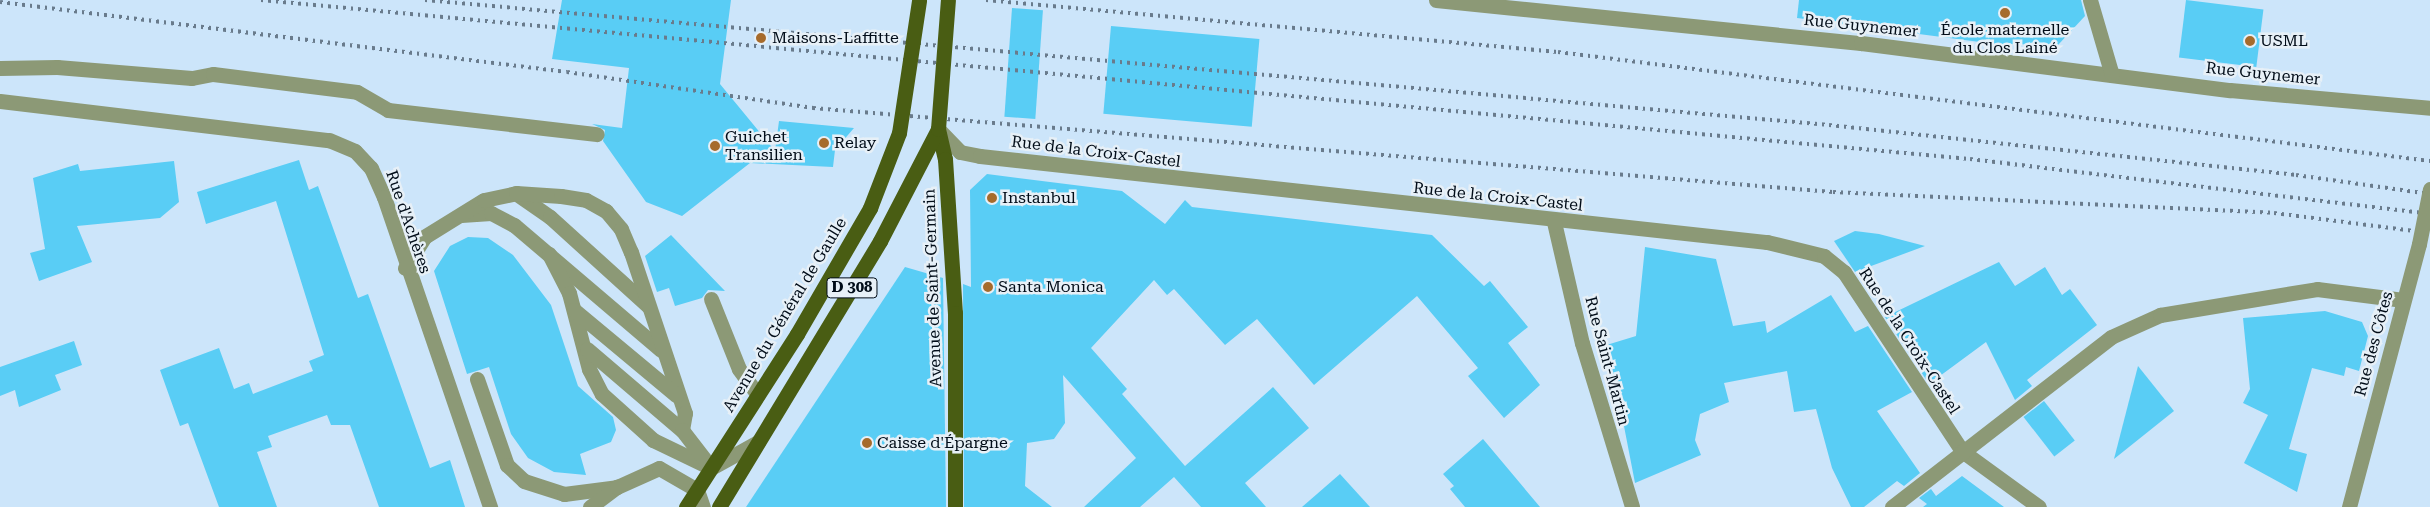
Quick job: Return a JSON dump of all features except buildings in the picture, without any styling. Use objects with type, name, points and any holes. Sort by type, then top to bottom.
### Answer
[{"type":"main road","name":"Avenue du Général de Gaulle","points":[[686,507],[758,395],[870,208],[900,133],[919,0]]},
{"type":"main road","name":"D 308","points":[[719,507],[880,241],[938,129],[948,0]]},
{"type":"main road","name":"Avenue de Saint-Germain","points":[[938,129],[945,159],[955,313],[955,507]]},
{"type":"street","name":"Rue Guynemer","points":[[1436,0],[1861,43],[2230,90],[2430,108]]},
{"type":"street","points":[[2090,0],[2112,75]]},
{"type":"street","points":[[0,68],[57,67],[192,78],[213,74],[357,92],[388,110],[597,134]]},
{"type":"street","name":"Rue d'Achères","points":[[0,101],[329,140],[355,150],[371,168],[384,197],[405,268],[490,507]]},
{"type":"street","name":"Rue de la Croix-Castel","points":[[938,129],[960,152],[980,156],[1554,222],[1767,242],[1824,256],[1844,272],[1962,451]]},
{"type":"street","name":"Rue des Côtes","points":[[2349,507],[2419,244],[2430,189]]},
{"type":"street","points":[[405,268],[424,237],[454,215],[484,200],[516,193],[586,200],[606,211],[621,229],[677,395],[685,413],[682,430]]},
{"type":"street","points":[[516,193],[550,217],[648,307]]},
{"type":"street","points":[[454,215],[491,213],[514,225],[662,351]]},
{"type":"street","name":"Rue Saint-Martin","points":[[1554,222],[1582,343],[1632,507]]},
{"type":"street","points":[[549,254],[587,349],[589,369],[602,394],[653,440],[711,468]]},
{"type":"street","points":[[1892,507],[2111,337],[2160,315],[2317,289],[2403,300]]},
{"type":"street","points":[[711,299],[739,369],[758,395]]},
{"type":"street","points":[[573,310],[677,395]]},
{"type":"street","points":[[587,349],[682,430],[711,468]]},
{"type":"street","points":[[477,379],[507,466],[524,481],[564,494],[617,487]]},
{"type":"street","points":[[711,468],[758,442]]},
{"type":"street","points":[[1962,451],[2039,507]]},
{"type":"street","points":[[590,507],[617,487],[659,468],[696,490],[703,507]]},
{"type":"railway","points":[[261,0],[1970,159],[2430,214]]},
{"type":"railway","points":[[425,0],[1829,125],[2296,175],[2430,194]]},
{"type":"railway","points":[[986,0],[1558,52],[2430,161]]},
{"type":"railway","points":[[0,2],[567,72],[813,108],[1833,192],[2274,213],[2430,233]]},
{"type":"place","name":"École maternelle du Clos Lainé","points":[[2005,13]]},
{"type":"place","name":"Maisons-Laffitte","points":[[761,38]]},
{"type":"place","name":"USML","points":[[2250,41]]},
{"type":"place","name":"Relay","points":[[824,143]]},
{"type":"place","name":"Guichet Transilien","points":[[715,146]]},
{"type":"place","name":"Instanbul","points":[[992,198]]},
{"type":"place","name":"Santa Monica","points":[[988,287]]},
{"type":"place","name":"Caisse d'Épargne","points":[[867,443]]}]
